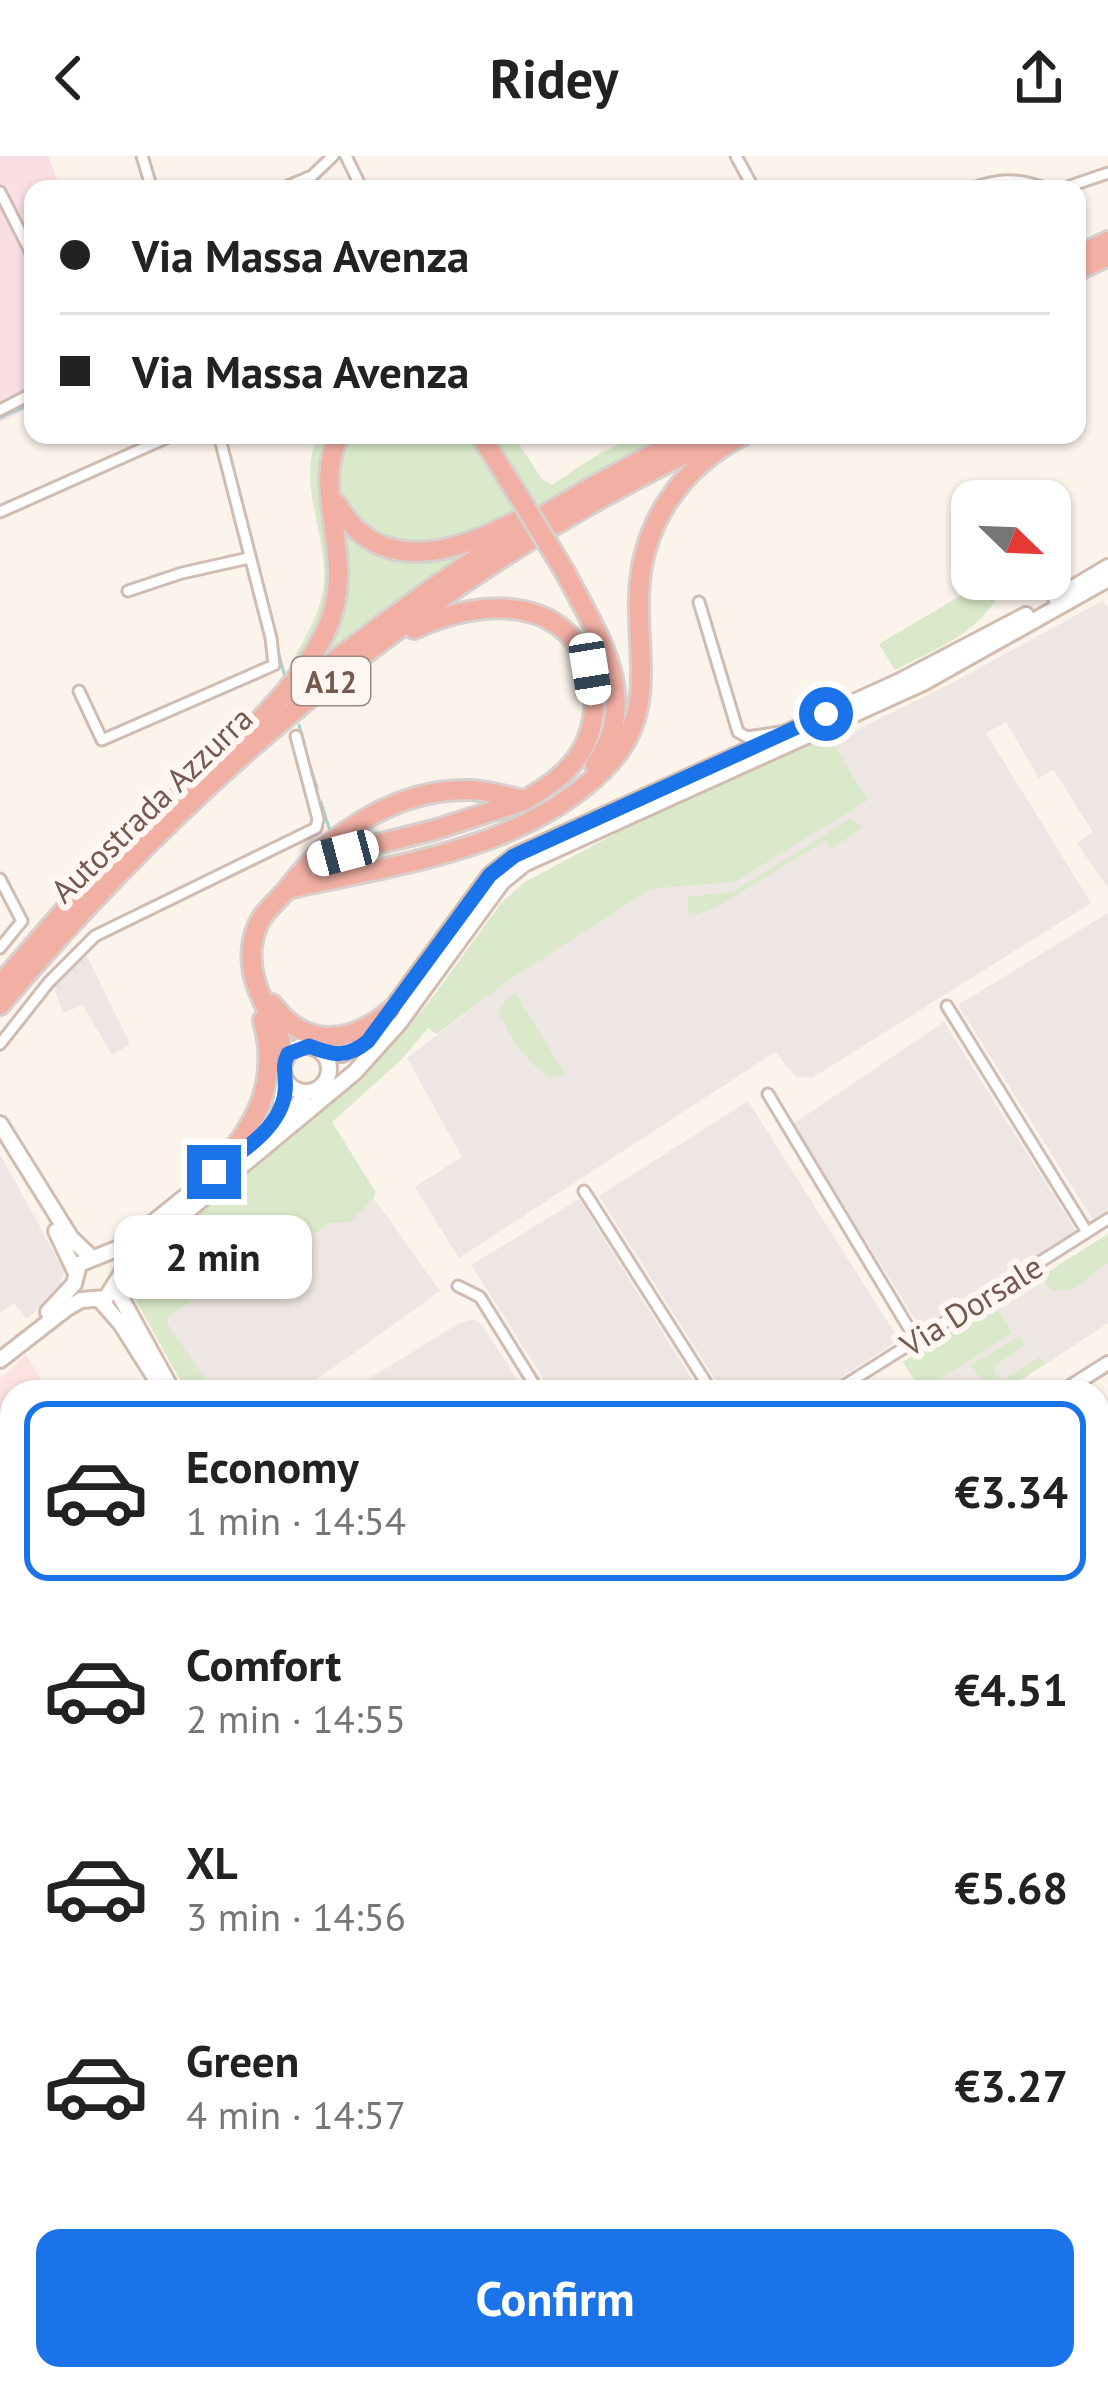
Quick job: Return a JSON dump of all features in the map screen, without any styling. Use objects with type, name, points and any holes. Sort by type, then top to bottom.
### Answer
[{"type":"highway","points":[[249,728],[302,670],[325,635],[336,605],[340,563],[329,486],[337,444]]},
{"type":"highway","points":[[486,444],[565,572],[614,668],[615,724],[606,750],[574,793]]},
{"type":"highway","name":"A12","points":[[249,728],[355,644],[485,554],[674,444]]},
{"type":"highway","name":"Autostrada Azzurra","points":[[0,1005],[136,854],[262,736],[331,681],[488,567],[707,444]]},
{"type":"highway","points":[[288,889],[440,855],[514,828],[604,770],[620,750],[643,691],[639,597],[651,530],[663,506],[692,470],[726,444]]},
{"type":"highway","points":[[329,486],[351,527],[370,541],[390,550],[432,552],[491,535],[651,455]]},
{"type":"highway","points":[[214,1172],[254,1124],[269,1078],[268,1040],[252,995],[252,949],[262,916],[310,862],[362,820],[388,807],[447,791],[476,790],[525,800],[554,782],[589,737],[596,704],[590,669],[559,626],[529,611],[496,606],[461,610],[418,627],[331,681]]},
{"type":"highway","name":"Autostrada Azzurra","points":[[0,986],[126,845],[249,728]]},
{"type":"highway","points":[[310,862],[566,789],[591,770]]},
{"type":"highway","points":[[253,975],[287,1021],[316,1035],[354,1035],[391,1010]]},
{"type":"highway","points":[[253,975],[275,1018],[294,1038],[316,1049]]},
{"type":"highway","points":[[253,975],[279,1037],[285,1070]]},
{"type":"main road","points":[[5,1356],[67,1308],[93,1300],[116,1282],[142,1248],[338,1087],[379,1048],[502,883],[524,864],[950,657],[1108,567]]},
{"type":"main road","points":[[5,1356],[75,1277],[97,1258],[124,1246],[271,1125],[285,1094],[285,1070],[294,1048],[342,1054],[360,1048],[490,875],[514,856],[922,683],[1108,579]]},
{"type":"main road","points":[[253,1155],[307,1092],[322,1085],[328,1073],[379,1048]]},
{"type":"main road","points":[[316,1049],[328,1073]]},
{"type":"main road","points":[[285,1070],[292,1088],[307,1092]]},
{"type":"main road","points":[[0,1124],[70,1238],[112,1265],[163,1380]]},
{"type":"main road","points":[[44,1198],[75,1277],[122,1324],[161,1380]]},
{"type":"street","points":[[302,180],[333,156]]},
{"type":"street","points":[[0,192],[24,239]]},
{"type":"street","points":[[0,512],[153,444]]},
{"type":"street","points":[[79,691],[101,740],[269,669],[275,658],[221,444]]},
{"type":"street","points":[[128,591],[249,559]]},
{"type":"street","points":[[699,602],[738,732],[747,737],[770,731],[786,740]]},
{"type":"street","points":[[0,1044],[49,982],[95,936],[316,828],[318,819],[296,736]]},
{"type":"street","points":[[0,879],[22,921],[0,948]]},
{"type":"street","points":[[947,1006],[1087,1232]]},
{"type":"street","points":[[768,1094],[916,1340]]},
{"type":"street","points":[[584,1191],[704,1380]]},
{"type":"street","name":"Via Dorsale","points":[[853,1380],[1108,1220]]},
{"type":"street","points":[[458,1286],[480,1298],[531,1380]]},
{"type":"street","points":[[1081,1380],[1108,1363]]},
{"type":"shaded area","points":[[0,156],[48,156],[57,180],[24,180],[24,410],[0,422]]},
{"type":"shaded area","points":[[1102,601],[1108,608],[1108,888],[1077,843],[1093,832],[1053,769],[1039,778],[1006,722],[986,733],[1091,903],[812,1078],[796,1077],[775,1052],[459,1258],[415,1187],[462,1157],[407,1058],[508,981],[651,889],[735,882],[867,799],[832,742]]},
{"type":"shaded area","points":[[1108,913],[1108,1211],[1093,1220],[958,1005]]},
{"type":"shaded area","points":[[84,950],[130,1044],[112,1055],[83,1005],[63,1013],[53,985]]},
{"type":"shaded area","points":[[944,1022],[1076,1231],[920,1327],[793,1124]]},
{"type":"shaded area","points":[[748,1101],[899,1340],[837,1380],[715,1380],[599,1196]]},
{"type":"shaded area","points":[[319,1121],[440,1291],[316,1380],[200,1380],[139,1286]]},
{"type":"shaded area","points":[[0,1154],[64,1271],[60,1288],[27,1319],[14,1303],[0,1313]]},
{"type":"shaded area","points":[[579,1199],[692,1380],[544,1380],[471,1265]]},
{"type":"shaded area","points":[[1108,1234],[1108,1323],[1021,1380],[914,1380],[903,1362]]},
{"type":"shaded area","points":[[473,1319],[482,1325],[517,1380],[367,1380]]},
{"type":"shaded area","points":[[26,1355],[42,1380],[0,1380]]},
{"type":"green space","points":[[315,444],[333,444],[334,537],[327,618],[290,677],[289,666],[312,624],[323,589],[311,488]]},
{"type":"green space","points":[[344,444],[479,444],[521,513],[428,549],[369,536],[342,499],[337,468]]},
{"type":"green space","points":[[492,444],[519,444],[542,479],[552,485],[620,444],[651,444],[533,509]]},
{"type":"green space","points":[[339,521],[354,535],[468,551],[315,663],[330,632]]},
{"type":"green space","points":[[953,600],[996,600],[960,635],[895,670],[879,644]]},
{"type":"green space","points":[[828,735],[868,800],[735,882],[651,889],[508,981],[437,1034],[428,1028],[401,1060],[332,1122],[375,1191],[374,1197],[349,1223],[329,1223],[302,1242],[288,1235],[168,1317],[167,1323],[206,1380],[180,1380],[131,1292],[131,1274],[154,1252],[180,1237],[182,1227],[370,1069],[429,1002],[502,902],[525,882],[633,824]]},
{"type":"green space","points":[[850,819],[863,827],[831,849],[826,840],[717,907],[689,917],[688,897],[733,892]]},
{"type":"green space","points":[[515,992],[565,1074],[551,1078],[542,1072],[509,1032],[499,1014]]},
{"type":"green space","points":[[1108,1234],[1108,1263],[1079,1285],[1051,1291],[1041,1277]]},
{"type":"green space","points":[[994,1304],[1012,1333],[938,1380],[914,1380],[903,1362]]},
{"type":"green space","points":[[1020,1336],[1026,1345],[997,1363],[994,1371],[999,1378],[1006,1379],[1040,1357],[1045,1364],[1021,1380],[982,1380],[971,1365]]},
{"type":"waterway","points":[[0,418],[24,407]]},
{"type":"waterway","points":[[276,644],[285,677]]},
{"type":"waterway","points":[[299,725],[304,742]]},
{"type":"waterway","points":[[310,766],[317,788]]},
{"type":"waterway","points":[[321,802],[329,828]]},
{"type":"route","points":[[214,1172],[271,1125],[285,1094],[283,1068],[288,1054],[309,1046],[322,1053],[342,1054],[368,1041],[490,875],[514,856],[826,714]]}]
